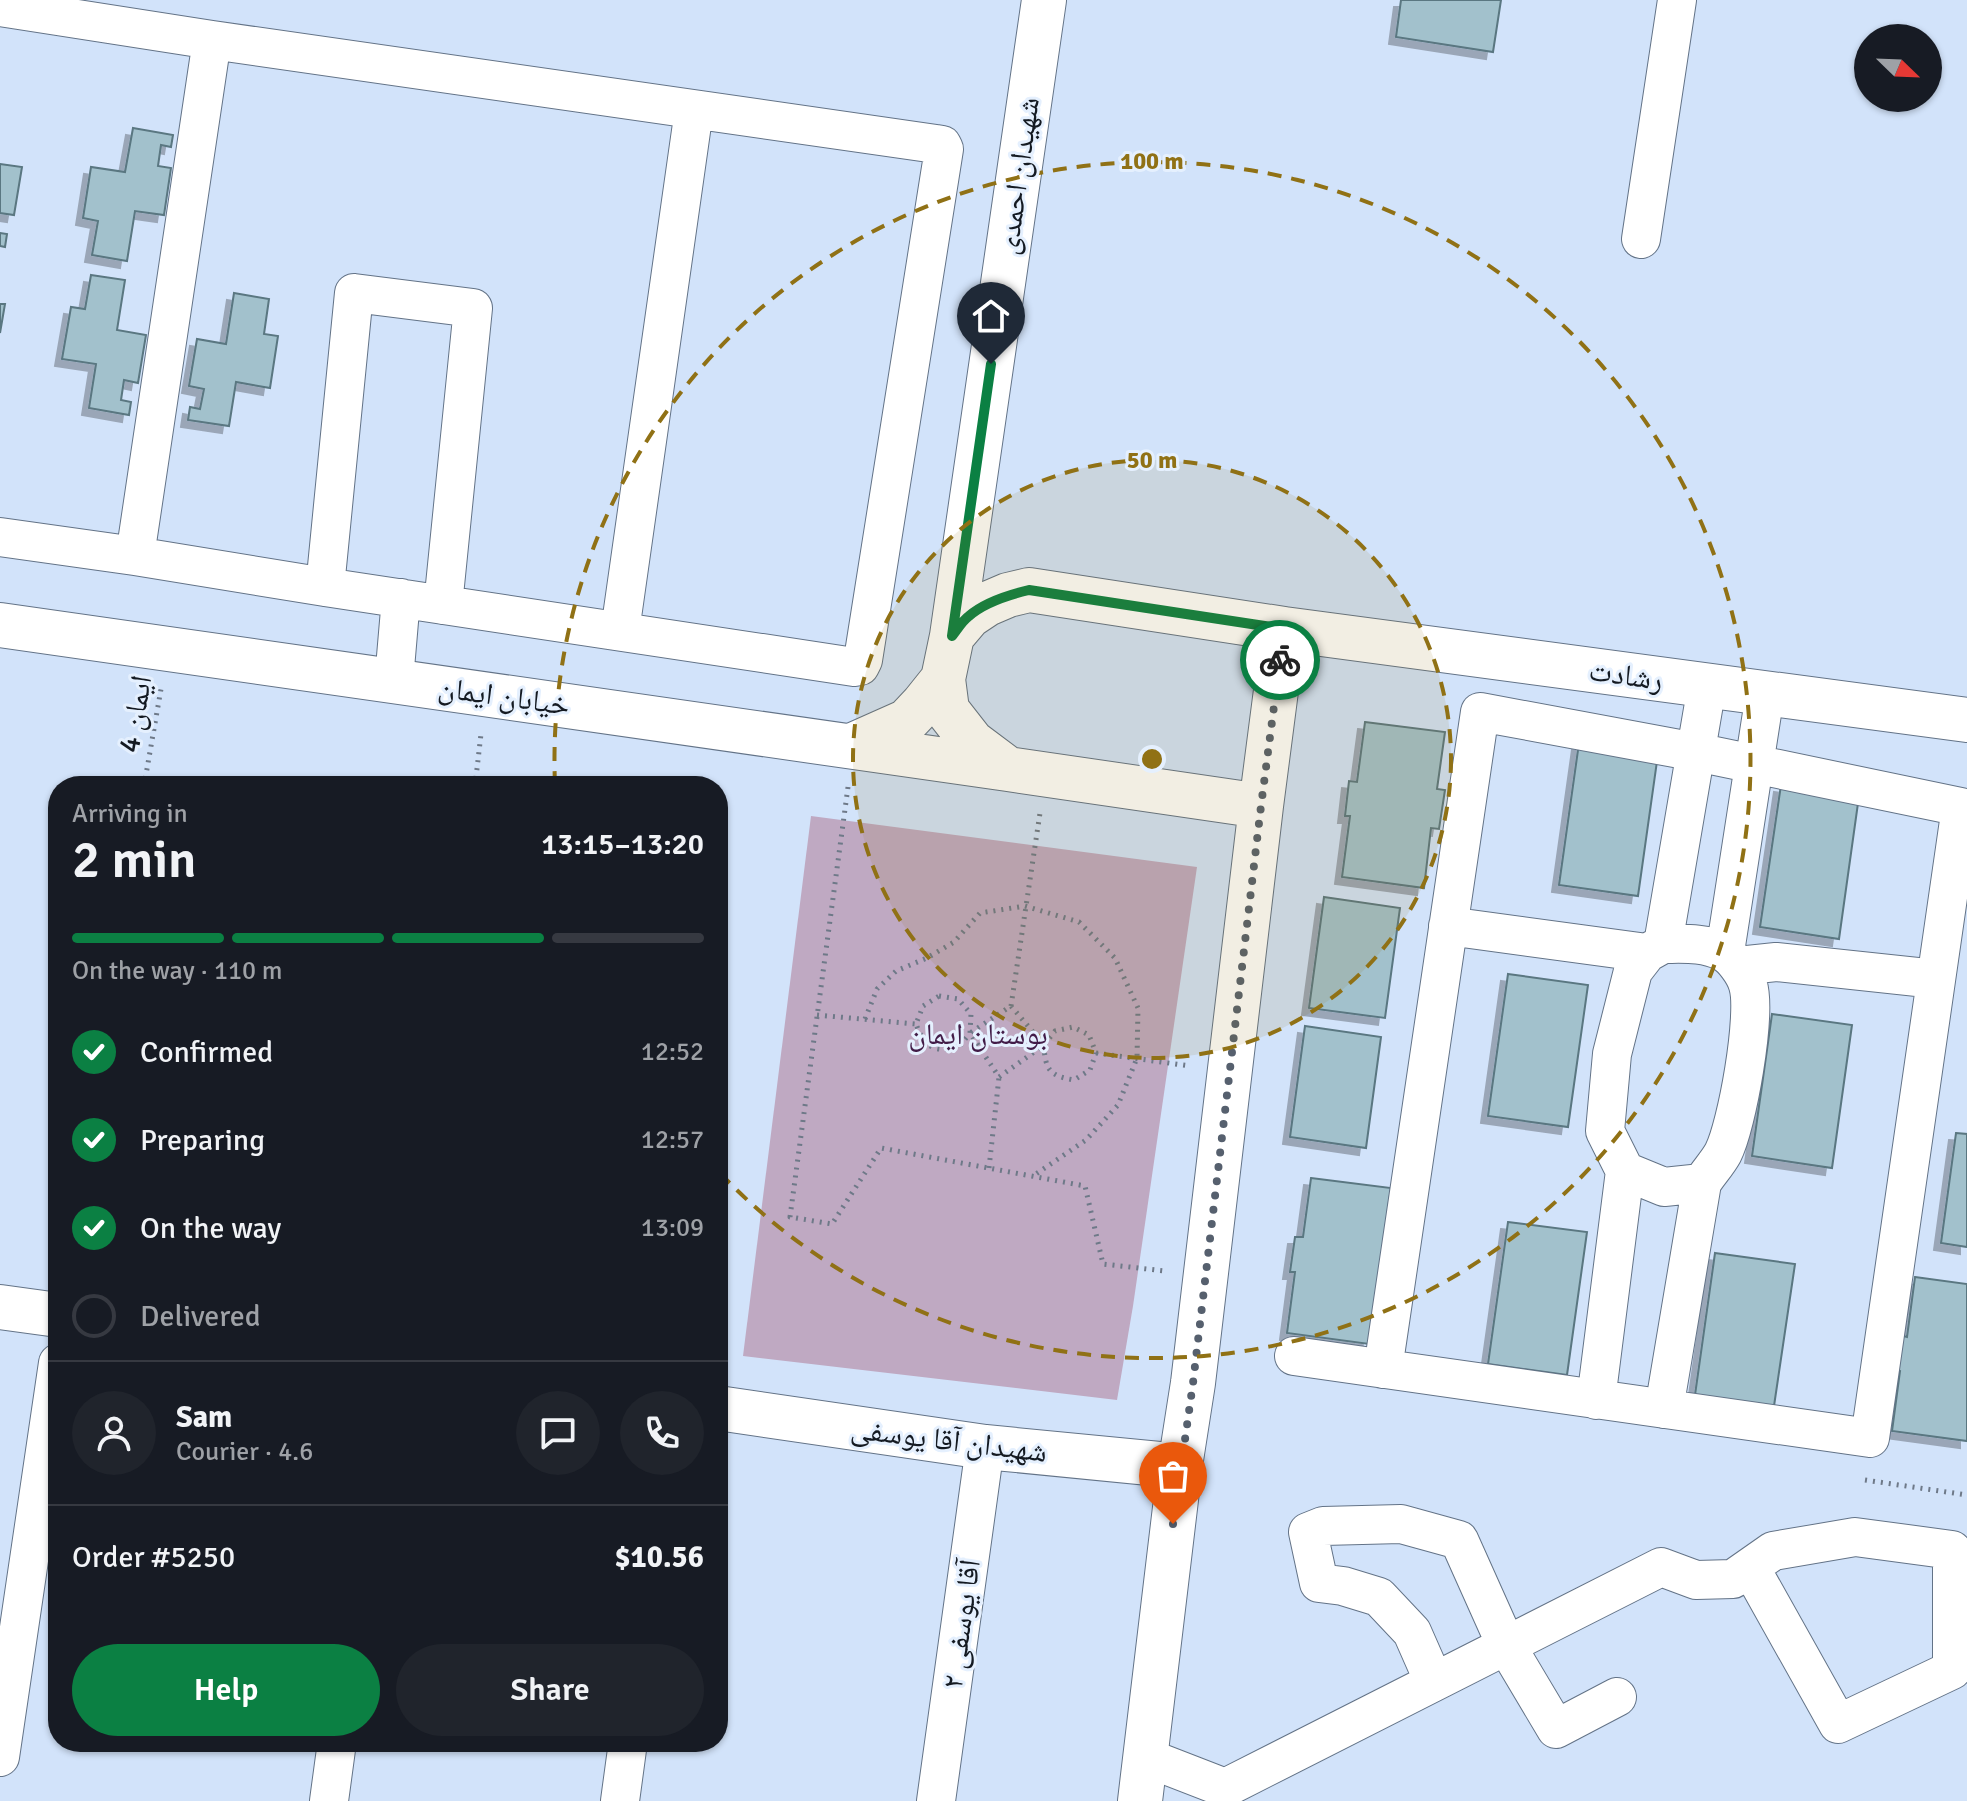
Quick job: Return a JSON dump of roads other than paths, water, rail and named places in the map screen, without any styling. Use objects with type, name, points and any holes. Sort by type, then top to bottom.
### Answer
[{"type":"street","name":"شهیدان احمدی","points":[[943,679],[952,636],[1044,0]]},
{"type":"street","points":[[1641,239],[1677,0]]},
{"type":"street","points":[[0,7],[936,144],[944,149],[860,666],[0,537]]},
{"type":"street","points":[[135,556],[212,40]]},
{"type":"street","points":[[620,631],[694,110]]},
{"type":"street","points":[[325,587],[354,293],[473,308],[443,605]]},
{"type":"street","name":"رشادت","points":[[952,636],[969,616],[987,604],[1029,590],[1284,629],[1967,720]]},
{"type":"street","points":[[394,680],[401,598]]},
{"type":"street","name":"خیابان ایمان","points":[[0,625],[853,745],[1261,806]]},
{"type":"street","points":[[1140,1801],[1284,629]]},
{"type":"street","points":[[853,745],[907,721],[943,679]]},
{"type":"street","points":[[943,679],[947,710],[972,742],[1027,772]]},
{"type":"street","points":[[1596,1400],[1625,1171],[1605,1131],[1612,1054],[1633,971],[1655,948],[1707,686]]},
{"type":"street","points":[[1664,1409],[1702,1183],[1724,1152],[1741,1090],[1751,1013],[1748,985],[1732,959],[1765,694]]},
{"type":"street","points":[[1294,1356],[1383,1369],[1596,1400],[1870,1438],[1961,807],[1696,752],[1480,712],[1383,1369]]},
{"type":"street","points":[[1448,926],[1655,948],[1697,944],[1732,959],[1936,979]]},
{"type":"street","points":[[1625,1171],[1664,1187],[1702,1183]]},
{"type":"street","points":[[0,1307],[48,1314]]},
{"type":"street","name":"شهیدان آقا یوسفی","points":[[728,1409],[985,1447],[1180,1466]]},
{"type":"street","points":[[0,1757],[48,1431]]},
{"type":"street","name":"آقا یوسفی ۲","points":[[936,1801],[985,1447]]},
{"type":"street","points":[[1434,1682],[1412,1632],[1379,1597],[1343,1586],[1319,1583],[1308,1532],[1323,1526],[1401,1524],[1459,1540],[1506,1645],[1556,1729],[1617,1697]]},
{"type":"street","points":[[1145,1757],[1227,1794],[1434,1682],[1661,1567],[1696,1580],[1733,1579],[1750,1567],[1773,1551],[1855,1537],[1952,1550],[1952,1670],[1838,1724],[1750,1567]]},
{"type":"street","points":[[329,1801],[336,1752]]},
{"type":"street","points":[[620,1801],[627,1752]]},
{"type":"park label","name":"بوستان ایمان","points":[[978,1034]]}]
